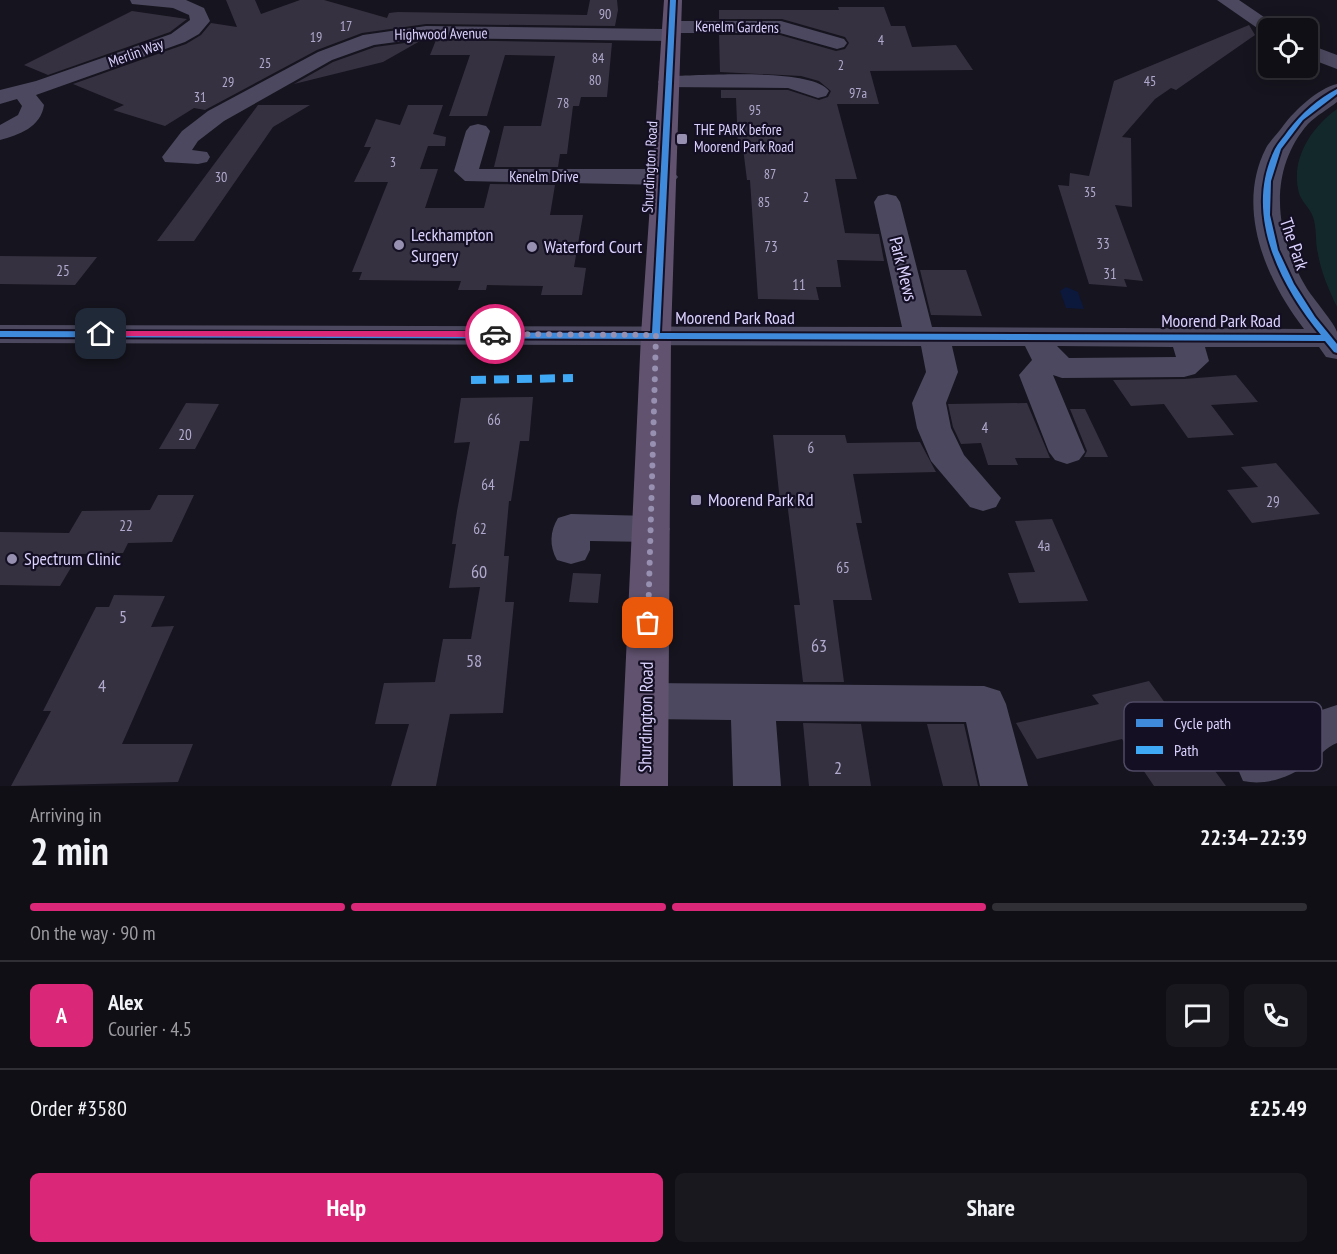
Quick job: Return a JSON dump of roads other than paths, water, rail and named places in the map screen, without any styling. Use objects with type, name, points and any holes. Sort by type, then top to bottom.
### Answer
[{"type":"main road","name":"Shurdington Road","points":[[644,786],[656,335],[673,0]]},
{"type":"street","name":"Merlin Way","points":[[0,97],[22,92],[178,38],[192,30],[200,21],[197,12],[185,6],[139,0]]},
{"type":"street","points":[[1226,0],[1258,20]]},
{"type":"street","name":"Kenelm Gardens","points":[[672,31],[781,27],[837,43]]},
{"type":"street","name":"Highwood Avenue","points":[[176,156],[201,126],[216,116],[325,56],[370,39],[426,32],[672,31]]},
{"type":"street","points":[[1318,54],[1337,63]]},
{"type":"street","points":[[669,82],[798,82],[818,92]]},
{"type":"street","name":"The Park","points":[[1331,344],[1295,292],[1274,248],[1268,226],[1265,185],[1269,167],[1287,133],[1305,114],[1337,91]]},
{"type":"street","points":[[0,133],[19,125],[31,114],[33,105],[22,92]]},
{"type":"street","name":"Kenelm Drive","points":[[478,131],[466,171],[474,176],[665,177]]},
{"type":"street","name":"Park Mews","points":[[886,202],[927,336],[942,372],[929,403],[934,428],[949,461],[983,498]]},
{"type":"street","name":"Moorend Park Road","points":[[0,334],[927,336],[1044,348],[1062,368],[1184,367],[1193,360],[1186,337],[1331,344]]},
{"type":"street","points":[[1044,348],[1035,375],[1067,452]]},
{"type":"street","points":[[571,529],[651,529]]},
{"type":"street","points":[[646,701],[984,704],[1004,786]]},
{"type":"street","points":[[752,702],[757,786]]},
{"type":"street","points":[[1322,729],[1337,724]]},
{"type":"water","points":[[1066,287],[1078,292],[1084,309],[1066,308],[1060,291]]},
{"type":"place","name":"THE PARK before Moorend Park Road","points":[[682,139]]},
{"type":"place","name":"Leckhampton Surgery","points":[[399,245]]},
{"type":"place","name":"Waterford Court","points":[[532,247]]},
{"type":"place","name":"Moorend Park Rd","points":[[696,500]]},
{"type":"place","name":"Spectrum Clinic","points":[[12,559]]}]
